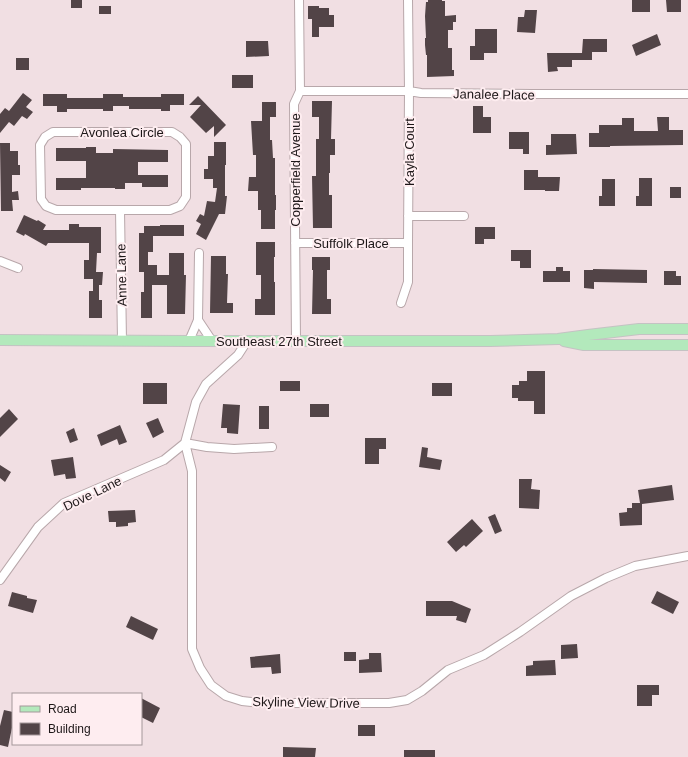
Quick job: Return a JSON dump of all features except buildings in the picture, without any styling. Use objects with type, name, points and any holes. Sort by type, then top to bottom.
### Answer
[{"type":"main road","name":"Southeast 27th Street","points":[[0,340],[558,340],[639,329],[688,329]]},
{"type":"main road","name":"Southeast 27th Street","points":[[558,340],[584,345],[688,345]]},
{"type":"street","name":"Copperfield Avenue","points":[[296,341],[294,104],[300,91],[299,0]]},
{"type":"street","name":"Kayla Court","points":[[401,303],[408,282],[408,0]]},
{"type":"street","name":"Janalee Place","points":[[300,91],[409,91],[421,93],[526,94],[688,94]]},
{"type":"street","name":"Avonlea Circle","points":[[53,132],[172,132],[180,137],[186,144],[186,197],[180,206],[170,210],[120,210],[56,210],[46,206],[41,199],[40,145],[45,137],[53,132]]},
{"type":"street","name":"Anne Lane","points":[[120,210],[122,341]]},
{"type":"street","points":[[408,216],[464,216]]},
{"type":"street","name":"Suffolk Place","points":[[295,243],[408,243]]},
{"type":"street","points":[[189,341],[198,320],[199,252]]},
{"type":"street","points":[[0,261],[18,268]]},
{"type":"street","points":[[198,320],[212,341]]},
{"type":"street","name":"Skyline View Drive","points":[[247,341],[238,355],[206,384],[196,402],[185,443],[192,471],[192,649],[200,668],[211,685],[226,696],[242,701],[260,703],[389,703],[407,700],[422,691],[448,670],[484,655],[571,596],[606,578],[635,566],[688,556]]},
{"type":"street","points":[[185,443],[207,447],[234,449],[272,447]]},
{"type":"street","name":"Dove Lane","points":[[0,580],[38,527],[64,503],[164,460],[185,443]]}]
